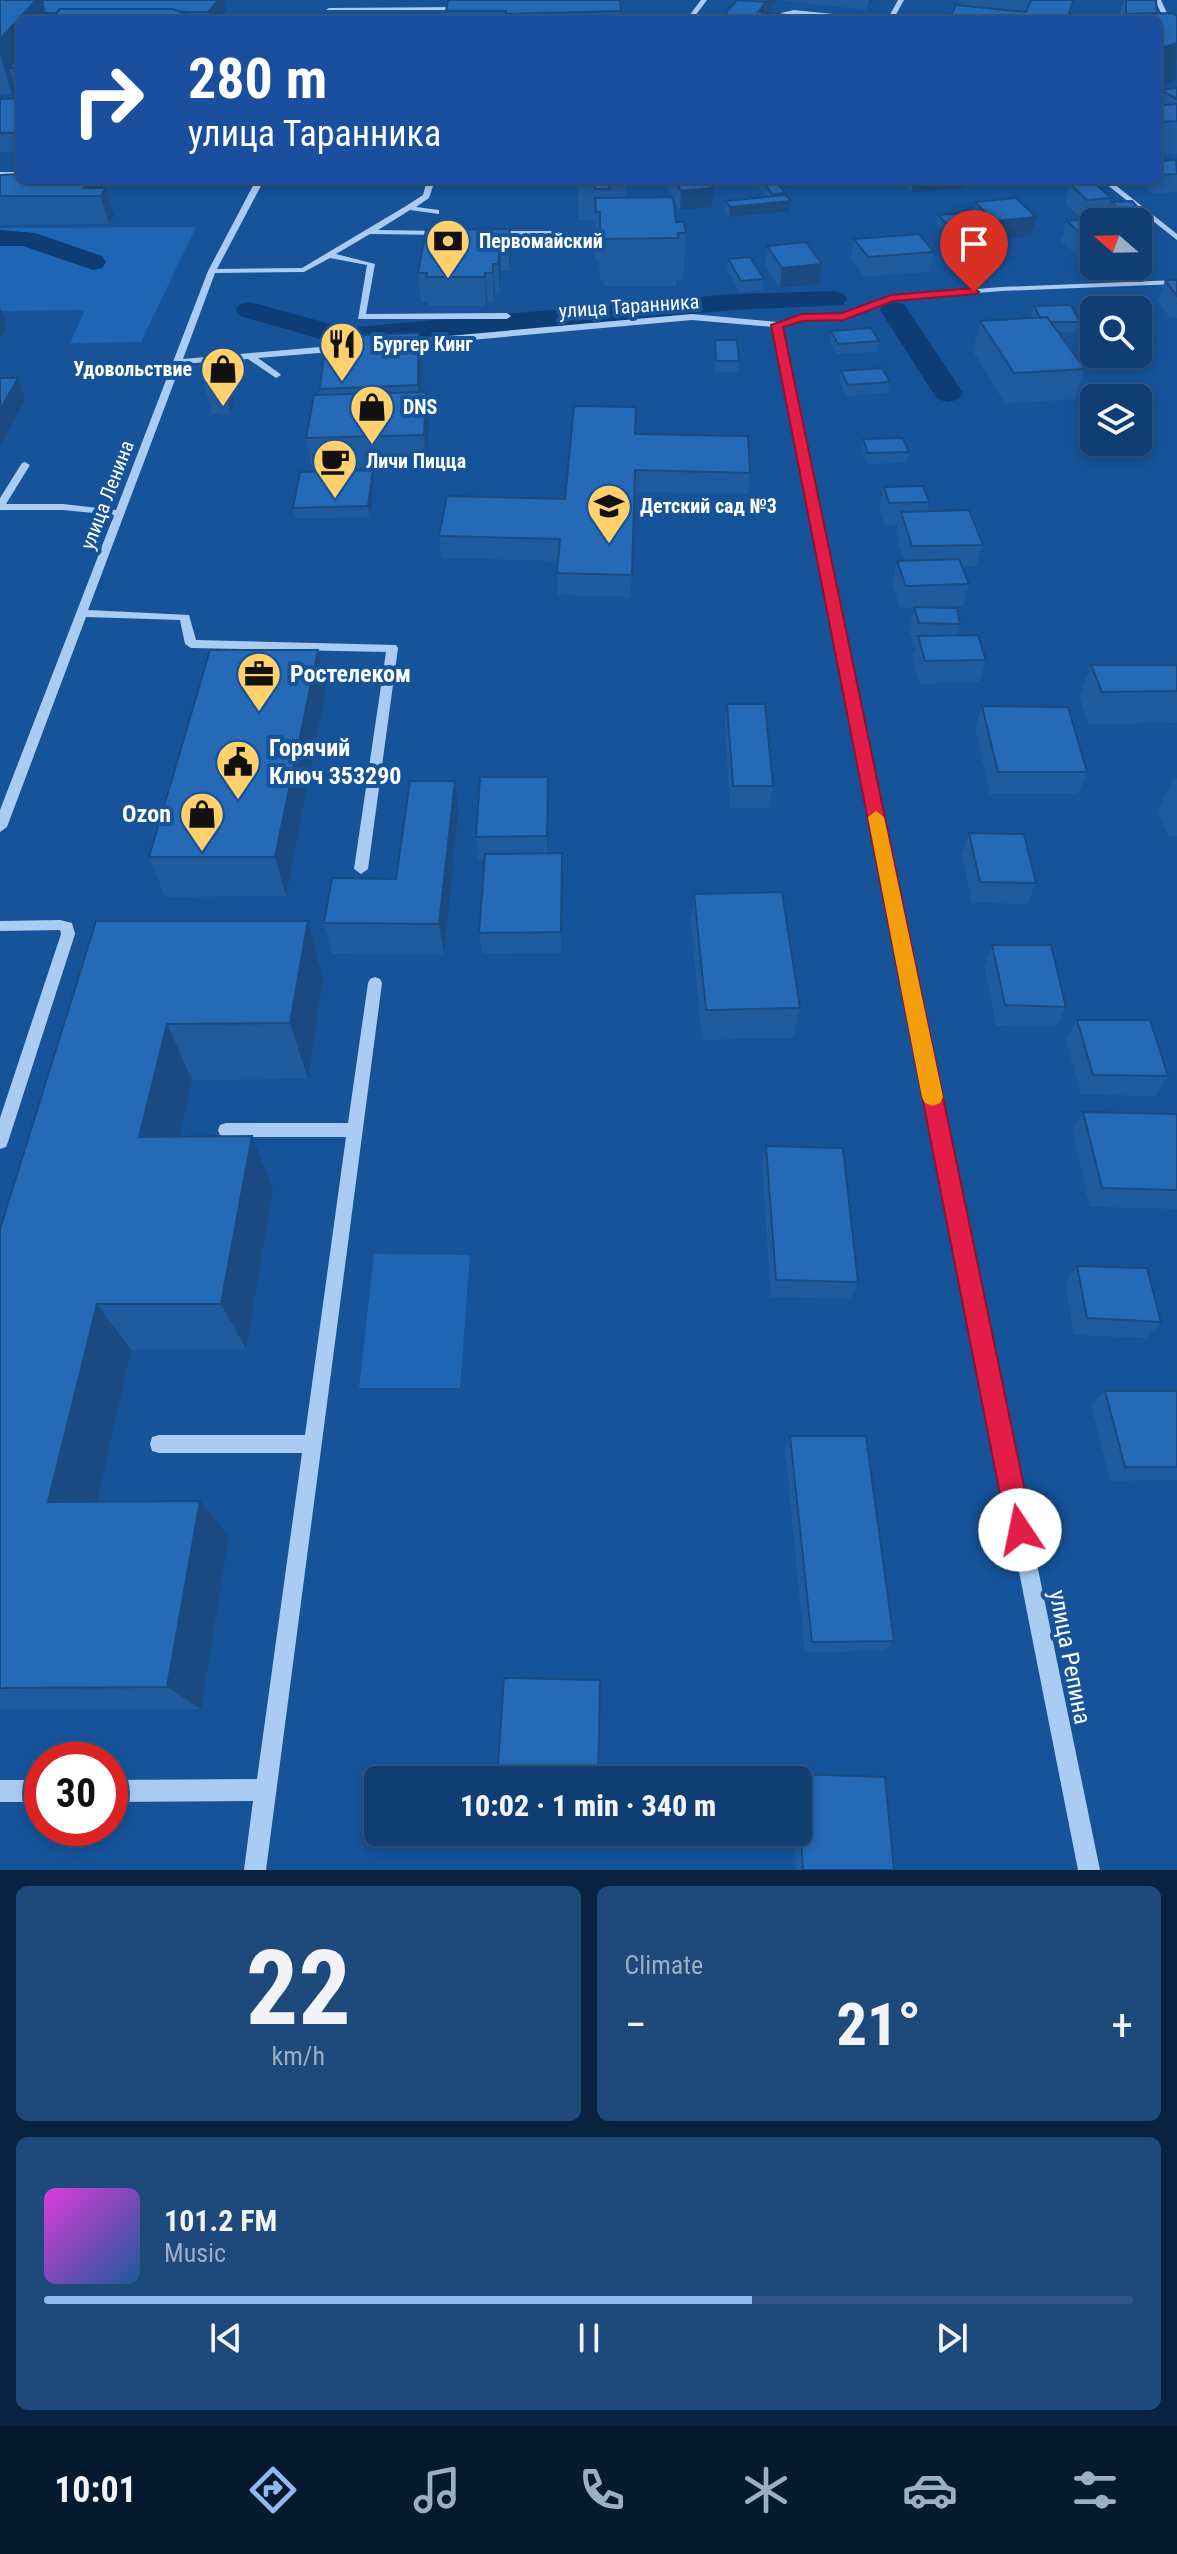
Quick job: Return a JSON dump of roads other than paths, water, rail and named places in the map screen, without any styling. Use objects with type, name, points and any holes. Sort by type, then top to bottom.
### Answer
[{"type":"street","points":[[327,16],[332,0]]},
{"type":"street","points":[[1158,0],[1163,12],[1177,27]]},
{"type":"street","points":[[329,10],[475,9]]},
{"type":"street","points":[[782,16],[794,12],[833,16]]},
{"type":"street","points":[[1162,19],[1163,12]]},
{"type":"street","name":"улица Ленина","points":[[0,827],[3,811],[212,271],[258,184]]},
{"type":"street","points":[[212,271],[304,270],[409,208],[426,196],[430,184]]},
{"type":"street","points":[[1110,184],[1177,238]]},
{"type":"street","points":[[409,208],[436,212]]},
{"type":"street","points":[[368,232],[456,233]]},
{"type":"street","points":[[487,233],[563,233]]},
{"type":"street","points":[[329,255],[371,264],[361,317],[507,316]]},
{"type":"street","name":"улица Таранника","points":[[392,344],[692,317],[777,325],[802,318],[844,317],[891,298],[1001,289],[1177,282]]},
{"type":"street","name":"улица Репина","points":[[777,325],[1089,1870]]},
{"type":"street","points":[[176,362],[360,346]]},
{"type":"street","points":[[250,356],[276,375]]},
{"type":"street","points":[[0,506],[25,465]]},
{"type":"street","points":[[0,506],[63,507],[119,513]]},
{"type":"street","points":[[82,613],[185,617],[191,644],[392,648],[361,869]]},
{"type":"street","points":[[0,926],[60,925],[67,927],[68,934],[0,1142]]},
{"type":"street","points":[[255,1870],[375,983]]},
{"type":"street","points":[[226,1130],[355,1130]]},
{"type":"street","points":[[159,1444],[313,1444]]},
{"type":"street","points":[[128,1791],[266,1790]]},
{"type":"street","points":[[0,1791],[24,1791]]},
{"type":"waterway","points":[[0,238],[26,238],[93,262]]},
{"type":"waterway","points":[[250,310],[344,337],[734,302],[833,299]]},
{"type":"waterway","points":[[894,310],[948,393]]},
{"type":"place","name":"Первомайский","points":[[448,280]]},
{"type":"place","name":"Бургер Кинг","points":[[342,383]]},
{"type":"place","name":"Удовольствие","points":[[223,408]]},
{"type":"place","name":"DNS","points":[[372,446]]},
{"type":"place","name":"Личи Пицца","points":[[335,500]]},
{"type":"place","name":"Детский сад №3","points":[[609,545]]},
{"type":"place","name":"Ростелеком","points":[[259,713]]},
{"type":"place","name":"Горячий Ключ 353290","points":[[238,801]]},
{"type":"place","name":"Ozon","points":[[202,853]]}]
